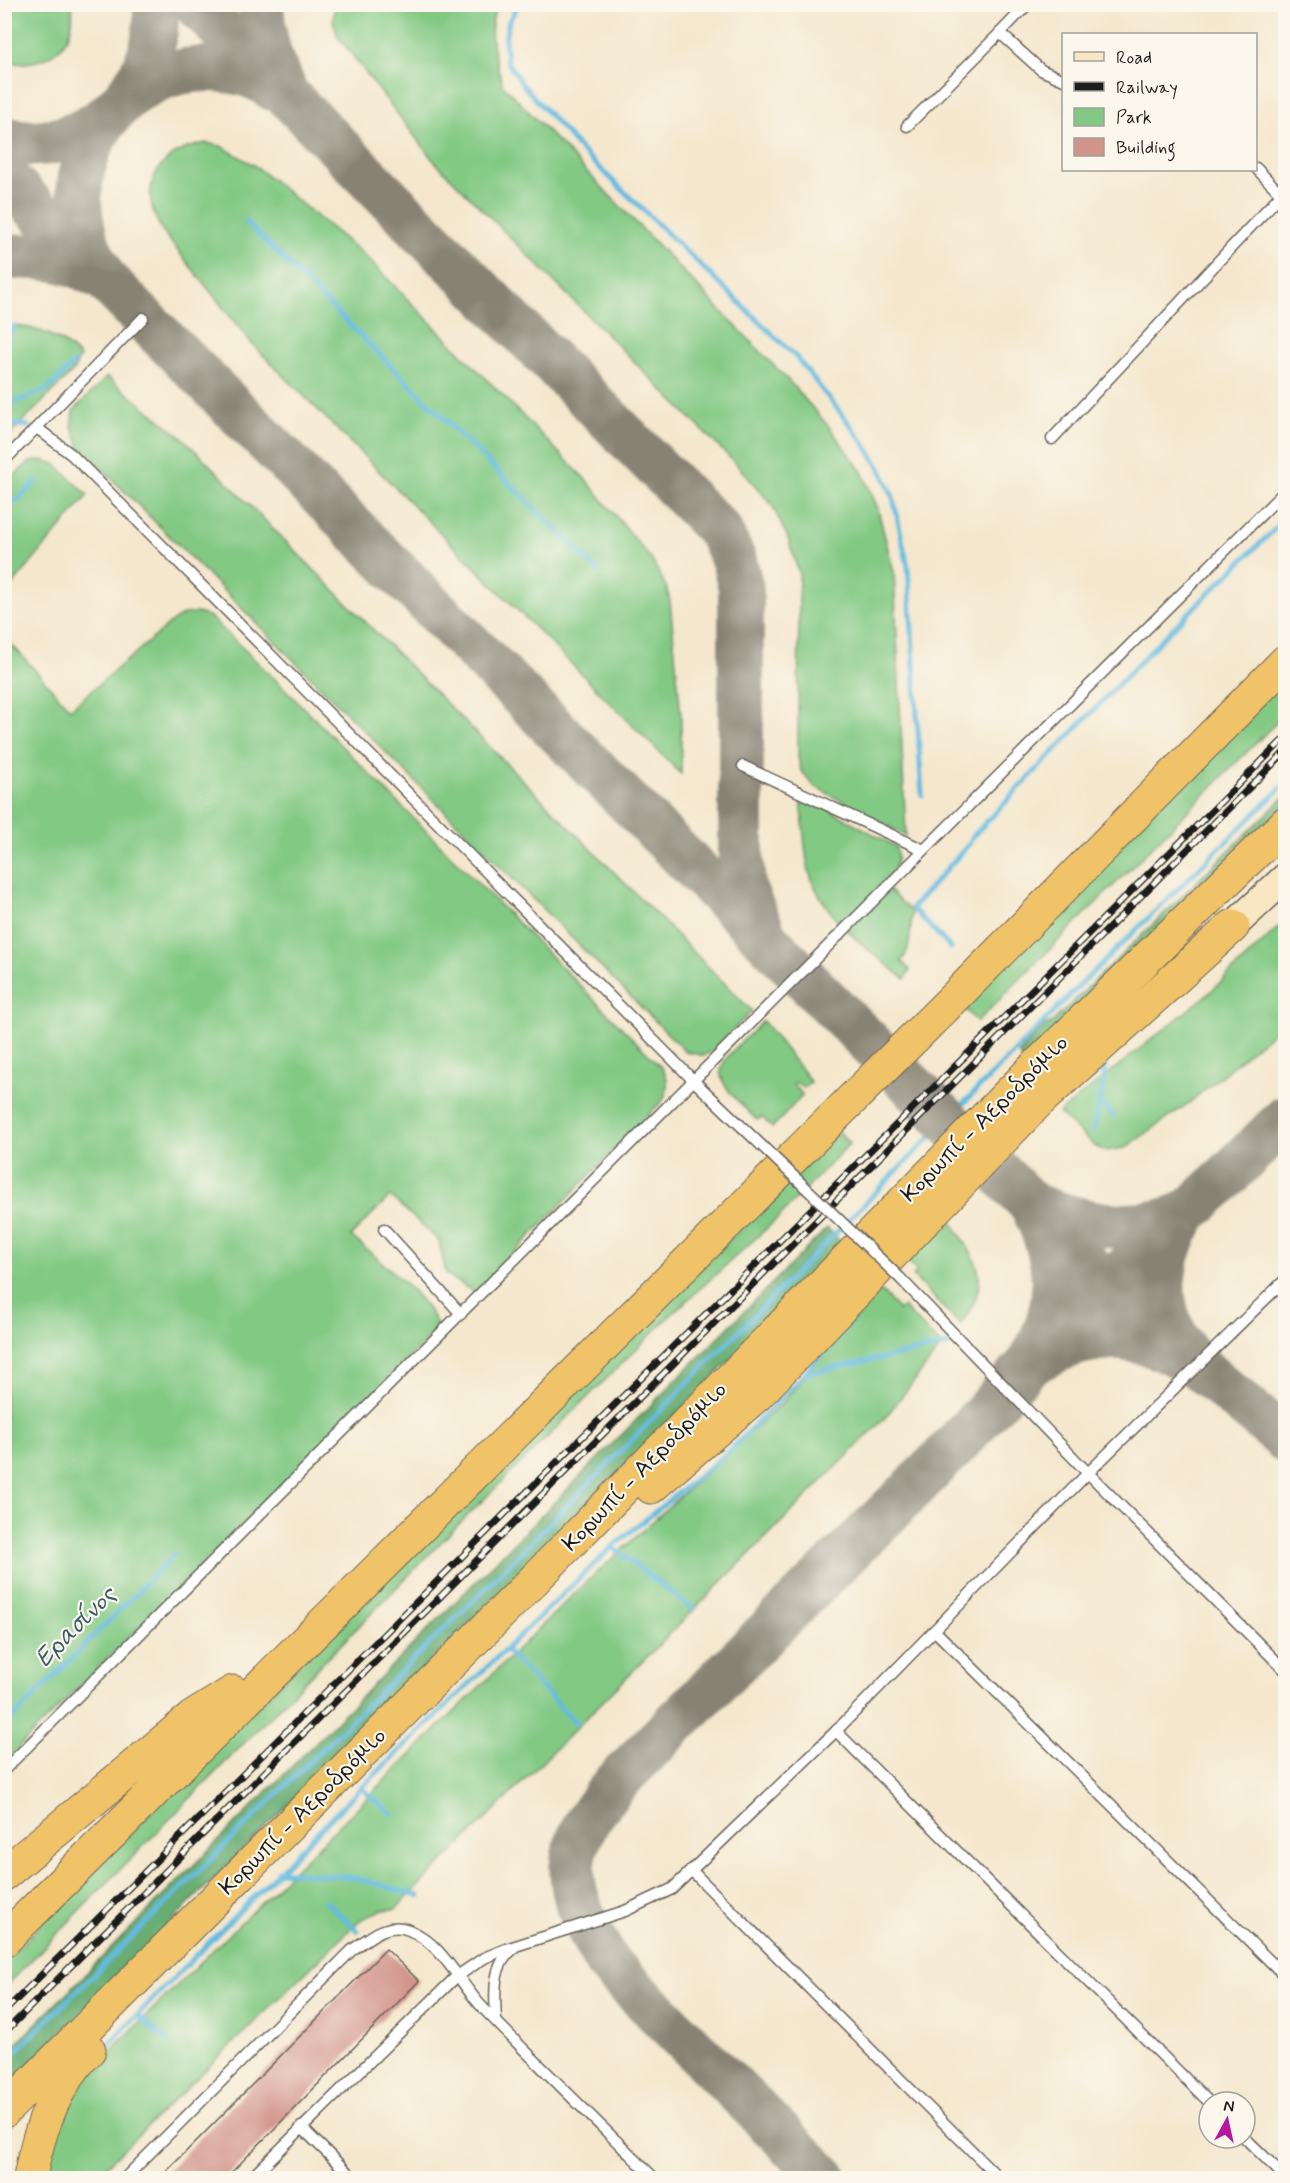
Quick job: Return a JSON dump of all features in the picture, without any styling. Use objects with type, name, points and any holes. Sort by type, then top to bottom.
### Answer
[{"type":"highway","points":[[4,1940],[953,999],[1286,661]]},
{"type":"highway","name":"Κορωπί - Αεροδρόμιο","points":[[4,2111],[530,1584],[1032,1070],[1286,823]]},
{"type":"highway","points":[[530,1584],[673,1469],[758,1394],[1038,1102],[1233,926]]},
{"type":"highway","points":[[4,1874],[193,1718],[286,1658]]},
{"type":"highway","points":[[30,2178],[42,2127],[50,2105],[84,2055],[118,2020],[151,1964]]},
{"type":"street","points":[[1233,926],[1286,877]]},
{"type":"street","points":[[1233,926],[1286,897]]},
{"type":"lane","points":[[907,126],[1028,4]]},
{"type":"lane","points":[[1000,33],[1041,70],[1062,79]]},
{"type":"lane","points":[[1052,439],[1283,192],[1257,169]]},
{"type":"lane","points":[[4,461],[143,318]]},
{"type":"lane","points":[[37,428],[72,455],[695,1082],[900,1278],[1088,1473],[1286,1671]]},
{"type":"lane","points":[[4,1770],[1286,490]]},
{"type":"lane","points":[[743,766],[924,850]]},
{"type":"lane","points":[[384,1229],[461,1314]]},
{"type":"lane","points":[[251,2178],[456,1977],[484,1958],[518,1944],[624,1911],[672,1889],[836,1731],[1088,1473],[1286,1279]]},
{"type":"lane","points":[[935,1631],[1286,1977]]},
{"type":"lane","points":[[836,1731],[1197,2090]]},
{"type":"lane","points":[[691,1870],[999,2178]]},
{"type":"lane","points":[[125,2178],[352,1950],[377,1932],[395,1927],[408,1930],[426,1939],[438,1951],[456,1977],[496,2021],[654,2178]]},
{"type":"lane","points":[[496,2021],[495,1981],[505,1955],[518,1944]]},
{"type":"lane","points":[[301,2127],[353,2178]]},
{"type":"lane","points":[[1257,2150],[1286,2178]]},
{"type":"green space","points":[[4,5],[72,5],[72,20],[64,44],[45,58],[33,62],[5,62]]},
{"type":"green space","points":[[335,5],[499,5],[494,14],[491,34],[494,55],[503,85],[788,380],[830,428],[862,472],[877,506],[894,572],[906,836],[814,786],[801,770],[798,757],[799,574],[788,538],[772,505],[738,466],[433,160],[338,37],[333,21]]},
{"type":"green space","points":[[206,143],[221,146],[254,165],[363,254],[588,482],[651,559],[666,586],[670,601],[681,716],[681,774],[252,344],[163,232],[155,216],[151,200],[151,186],[156,174],[163,163],[175,154]]},
{"type":"green space","points":[[14,326],[50,335],[66,344],[80,357],[74,370],[5,440],[5,329]]},
{"type":"green space","points":[[107,377],[184,439],[752,1011],[714,1050],[704,1056],[685,1051],[80,447],[72,426],[73,411]]},
{"type":"green space","points":[[42,460],[55,464],[88,495],[5,594],[5,483],[30,462]]},
{"type":"green space","points":[[197,613],[210,617],[274,678],[661,1067],[666,1075],[667,1087],[663,1100],[475,1293],[446,1274],[439,1241],[390,1196],[351,1236],[411,1290],[431,1314],[439,1328],[5,1761],[5,637],[70,709],[174,620],[184,614]]},
{"type":"green space","points":[[1285,676],[1285,714],[977,1022],[962,1006]]},
{"type":"green space","points":[[1285,796],[1285,810],[1025,1062],[1018,1054],[1045,1024],[1049,1025]]},
{"type":"green space","points":[[806,797],[895,846],[897,862],[882,884],[912,912],[909,945],[901,961],[910,970],[905,979],[878,958],[836,919],[816,890],[810,874],[805,847],[801,800]]},
{"type":"green space","points":[[1285,921],[1285,1022],[1189,1103],[1125,1148],[1105,1151],[1096,1147],[1059,1113],[1207,995]]},
{"type":"green space","points":[[763,1021],[811,1082],[804,1088],[796,1082],[793,1085],[803,1095],[772,1128],[762,1117],[757,1120],[739,1103],[722,1079],[721,1069],[725,1060]]},
{"type":"green space","points":[[839,1132],[850,1143],[778,1218],[672,1314],[461,1522],[5,1987],[5,1961],[212,1751]]},
{"type":"green space","points":[[952,1222],[975,1261],[979,1284],[970,1309],[960,1325],[913,1276],[917,1272],[908,1261],[939,1230],[942,1232]]},
{"type":"green space","points":[[827,1228],[842,1243],[779,1311],[5,2089],[5,2055]]},
{"type":"green space","points":[[879,1289],[899,1310],[903,1307],[940,1344],[940,1348],[884,1419],[396,1909],[381,1910],[360,1920],[102,2170],[93,2169],[80,2178],[44,2178],[47,2154],[78,2083],[581,1587],[781,1404]]},
{"type":"building","points":[[386,1949],[419,1981],[226,2178],[160,2178]]},
{"type":"waterway","points":[[519,4],[509,21],[505,40],[507,61],[522,84],[582,151],[796,357],[862,440],[881,470],[893,497],[908,567],[922,795]]},
{"type":"waterway","points":[[246,222],[599,572]]},
{"type":"waterway","points":[[4,349],[14,326]]},
{"type":"waterway","points":[[4,406],[48,389],[74,363]]},
{"type":"waterway","points":[[4,424],[28,426]]},
{"type":"waterway","points":[[4,513],[37,481]]},
{"type":"waterway","points":[[951,948],[912,908],[969,844],[973,836],[1160,641],[1286,518]]},
{"type":"waterway","points":[[4,2063],[482,1592],[1083,982],[1286,783]]},
{"type":"waterway","points":[[1079,1087],[1106,1066],[1100,1102]]},
{"type":"waterway","points":[[1093,1132],[1100,1102],[1113,1116]]},
{"type":"waterway","points":[[851,1321],[804,1374],[953,1344]]},
{"type":"waterway","points":[[100,2053],[361,1788],[612,1547],[727,1453],[804,1374]]},
{"type":"waterway","points":[[612,1547],[694,1610]]},
{"type":"waterway","name":"Ερασίνος","points":[[4,1727],[175,1554]]},
{"type":"waterway","points":[[506,1650],[577,1724]]},
{"type":"waterway","points":[[361,1788],[392,1814]]},
{"type":"waterway","points":[[278,1871],[356,1878],[419,1896]]},
{"type":"waterway","points":[[325,1901],[358,1931]]},
{"type":"waterway","points":[[138,2016],[167,2041]]},
{"type":"taxiway","points":[[4,139],[34,143],[63,139],[90,127],[114,110],[133,88],[147,62],[155,34],[155,4]]},
{"type":"taxiway","points":[[196,4],[719,530],[734,560],[741,588],[743,888],[762,931]]},
{"type":"taxiway","points":[[261,4],[267,45],[282,84]]},
{"type":"taxiway","points":[[99,268],[84,235],[79,200],[83,167],[95,137],[114,110],[140,89],[171,75],[207,69],[242,73],[273,88]]},
{"type":"taxiway","points":[[4,176],[143,318],[1032,1205],[1107,1286],[1196,1365],[1286,1440]]},
{"type":"taxiway","points":[[4,257],[51,258],[73,264],[95,274]]},
{"type":"taxiway","points":[[825,2178],[608,1964],[580,1910],[574,1887],[572,1866],[586,1823],[624,1774],[953,1448],[1029,1364],[1107,1286],[1221,1182],[1286,1118]]},
{"type":"taxiway","points":[[1032,1205],[1070,1218],[1128,1226],[1147,1225],[1186,1213],[1168,1253],[1162,1291],[1171,1328],[1196,1365],[1152,1345],[1132,1339],[1112,1338],[1092,1339],[1072,1344],[1029,1364],[1048,1324],[1053,1304],[1054,1285],[1049,1246],[1032,1205]]},
{"type":"railway","points":[[4,2012],[1286,737]]},
{"type":"railway","points":[[4,2033],[1286,751]]}]
